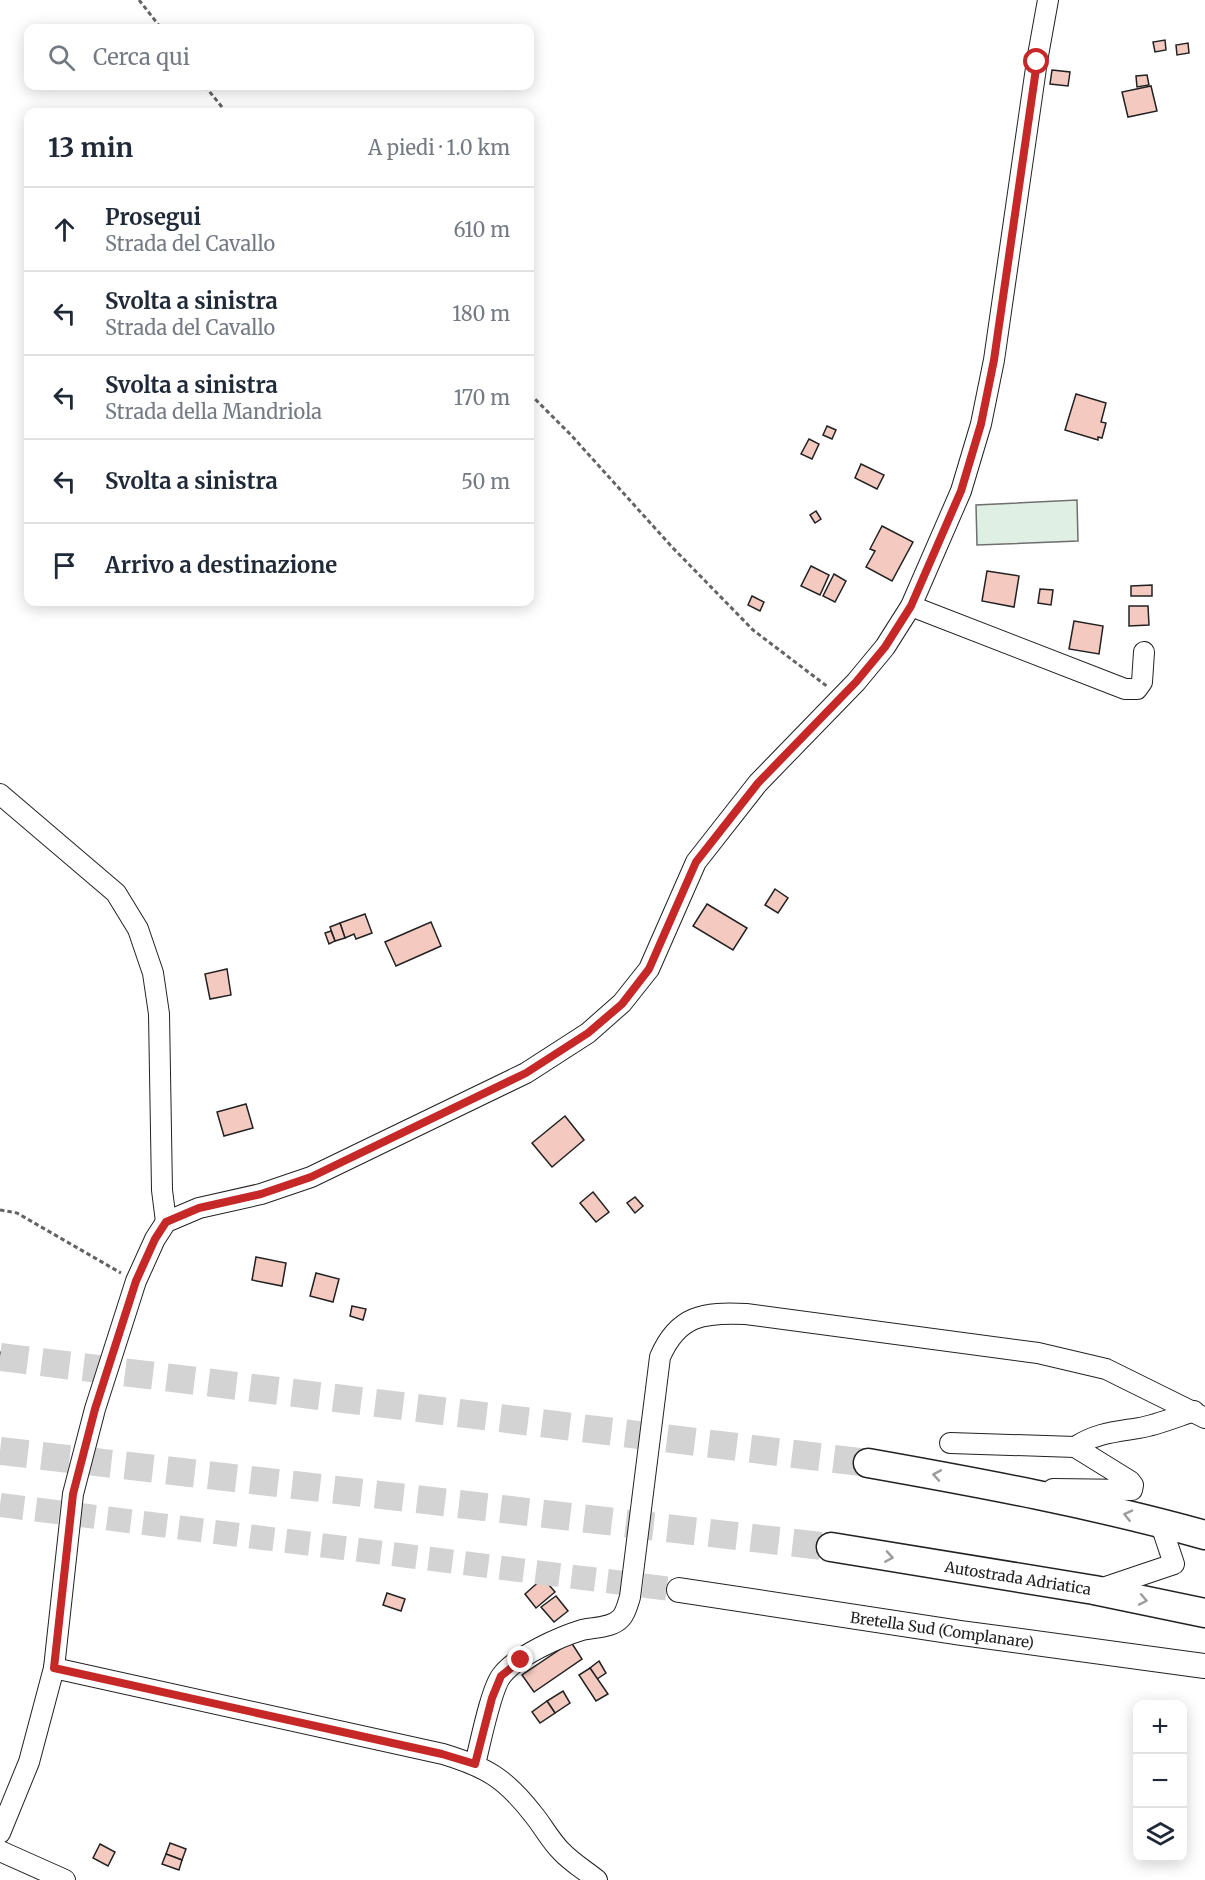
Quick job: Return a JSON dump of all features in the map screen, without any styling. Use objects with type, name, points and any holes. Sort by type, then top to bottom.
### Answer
[{"type":"highway","points":[[868,1463],[1002,1487],[1160,1522],[1205,1535]]},
{"type":"highway","name":"Autostrada Adriatica","points":[[831,1547],[1094,1590],[1205,1613]]},
{"type":"main road","name":"Bretella Sud (Complanare)","points":[[679,1590],[961,1634],[1205,1666]]},
{"type":"street","points":[[0,1833],[28,1762],[54,1668],[73,1494],[95,1409],[136,1281],[155,1239],[166,1222],[199,1208],[261,1194],[311,1177],[526,1073],[588,1033],[622,1004],[649,969],[696,862],[758,783],[842,698],[885,647],[911,606],[961,491],[981,424],[994,360],[1048,0]]},
{"type":"street","points":[[911,606],[1125,689],[1137,689],[1142,682],[1144,652]]},
{"type":"street","points":[[0,794],[116,893],[138,929],[153,973],[159,1014],[162,1190],[166,1222]]},
{"type":"street","points":[[475,1764],[492,1698],[501,1676],[521,1660],[562,1637],[612,1625],[622,1617],[630,1597],[660,1357],[666,1341],[677,1328],[693,1320],[710,1314],[746,1314],[1038,1353],[1106,1369],[1199,1414]]},
{"type":"street","points":[[1076,1447],[1087,1439],[1104,1432],[1141,1428],[1199,1414]]},
{"type":"street","points":[[950,1443],[1076,1447],[1133,1485],[1132,1490],[1002,1487]]},
{"type":"street","points":[[1094,1590],[1174,1564],[1160,1522]]},
{"type":"street","points":[[54,1668],[442,1754],[475,1764],[508,1785],[561,1852],[597,1880]]},
{"type":"street","points":[[0,1851],[65,1880]]},
{"type":"path","points":[[139,0],[158,24]]},
{"type":"path","points":[[208,90],[223,108]]},
{"type":"path","points":[[534,398],[571,435],[672,547],[753,630],[842,698]]},
{"type":"path","points":[[0,1210],[17,1213],[136,1281]]},
{"type":"green space","points":[[1077,500],[1078,541],[977,545],[976,505]]},
{"type":"building","points":[[1165,40],[1166,50],[1155,52],[1153,42]]},
{"type":"building","points":[[1188,43],[1189,53],[1177,55],[1176,45]]},
{"type":"building","points":[[1052,70],[1070,72],[1068,86],[1050,84]]},
{"type":"building","points":[[1147,75],[1149,85],[1137,87],[1136,76]]},
{"type":"building","points":[[1151,86],[1157,111],[1128,117],[1122,92]]},
{"type":"building","points":[[1076,394],[1106,403],[1101,422],[1106,423],[1102,438],[1098,437],[1098,440],[1065,430]]},
{"type":"building","points":[[827,426],[836,430],[832,439],[823,435]]},
{"type":"building","points":[[809,439],[819,444],[812,459],[801,454]]},
{"type":"building","points":[[861,464],[884,475],[877,489],[855,478]]},
{"type":"building","points":[[816,511],[821,519],[815,523],[810,515]]},
{"type":"building","points":[[882,526],[913,542],[892,581],[866,567],[875,551],[870,549]]},
{"type":"building","points":[[811,566],[829,575],[820,595],[801,586]]},
{"type":"building","points":[[987,571],[1019,576],[1014,607],[982,601]]},
{"type":"building","points":[[834,574],[846,581],[835,602],[823,596]]},
{"type":"building","points":[[1152,585],[1152,596],[1131,596],[1131,586]]},
{"type":"building","points":[[1040,589],[1053,590],[1051,605],[1038,603]]},
{"type":"building","points":[[752,596],[764,602],[760,611],[748,605]]},
{"type":"building","points":[[1129,606],[1148,606],[1149,625],[1129,626]]},
{"type":"building","points":[[1074,621],[1103,626],[1099,654],[1069,649]]},
{"type":"building","points":[[775,889],[788,898],[778,913],[765,905]]},
{"type":"building","points":[[707,904],[747,928],[733,950],[693,926]]},
{"type":"building","points":[[365,914],[372,933],[356,939],[354,934],[345,938],[340,923]]},
{"type":"building","points":[[431,922],[441,946],[396,966],[385,942]]},
{"type":"building","points":[[340,923],[345,938],[335,941],[330,927]]},
{"type":"building","points":[[331,931],[335,941],[329,944],[325,933]]},
{"type":"building","points":[[227,969],[231,995],[210,999],[205,974]]},
{"type":"building","points":[[246,1104],[253,1128],[224,1136],[217,1112]]},
{"type":"building","points":[[565,1116],[584,1140],[552,1167],[532,1143]]},
{"type":"building","points":[[593,1192],[609,1212],[596,1222],[580,1203]]},
{"type":"building","points":[[635,1197],[643,1206],[635,1213],[627,1203]]},
{"type":"building","points":[[256,1257],[286,1263],[282,1286],[252,1280]]},
{"type":"building","points":[[316,1273],[339,1279],[333,1302],[310,1296]]},
{"type":"building","points":[[352,1306],[366,1309],[363,1320],[350,1316]]},
{"type":"building","points":[[0,1352],[8,1359],[0,1368]]},
{"type":"building","points":[[543,1578],[555,1592],[536,1608],[525,1594]]},
{"type":"building","points":[[387,1593],[405,1599],[401,1611],[383,1605]]},
{"type":"building","points":[[556,1596],[568,1611],[554,1622],[541,1607]]},
{"type":"building","points":[[571,1642],[582,1659],[534,1692],[522,1675]]},
{"type":"building","points":[[599,1661],[606,1673],[597,1679],[590,1668]]},
{"type":"building","points":[[590,1668],[608,1694],[596,1701],[579,1675]]},
{"type":"building","points":[[563,1691],[570,1703],[555,1713],[547,1701]]},
{"type":"building","points":[[547,1701],[555,1713],[540,1723],[532,1712]]},
{"type":"building","points":[[170,1843],[186,1849],[182,1860],[166,1854]]},
{"type":"building","points":[[100,1844],[115,1852],[108,1866],[93,1858]]},
{"type":"building","points":[[166,1854],[182,1860],[179,1870],[162,1864]]},
{"type":"tunnel","points":[[0,1357],[868,1463]]},
{"type":"tunnel","points":[[0,1451],[831,1547]]},
{"type":"tunnel","points":[[0,1505],[679,1590]]},
{"type":"route","points":[[521,1660],[501,1676],[492,1698],[475,1764],[442,1754],[54,1668],[73,1494],[95,1409],[136,1281],[155,1239],[166,1222],[199,1208],[261,1194],[311,1177],[526,1073],[588,1033],[622,1004],[649,969],[696,862],[758,783],[842,698],[885,647],[911,606],[961,491],[981,424],[994,360],[1037,62]]}]
